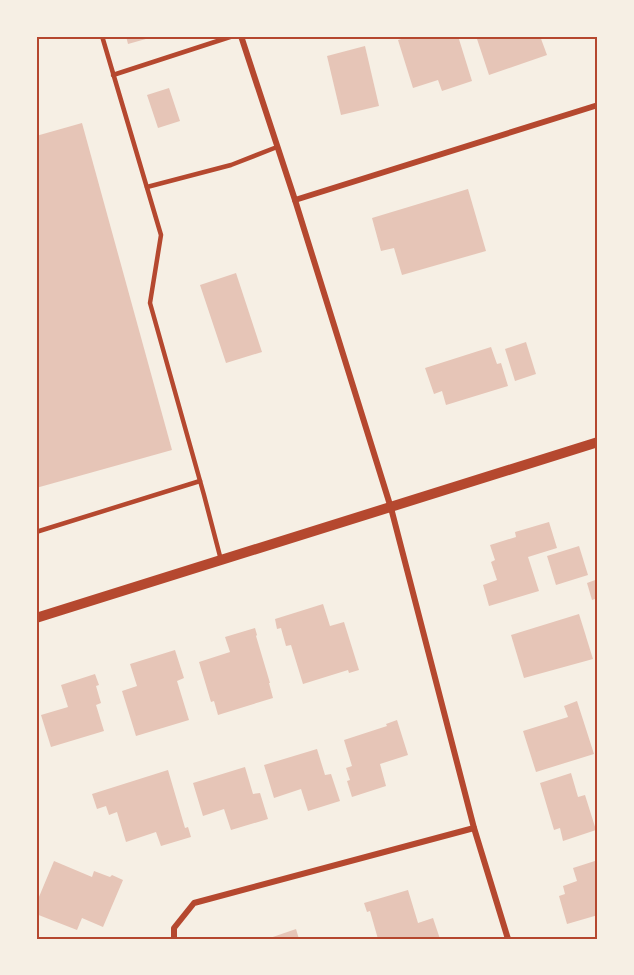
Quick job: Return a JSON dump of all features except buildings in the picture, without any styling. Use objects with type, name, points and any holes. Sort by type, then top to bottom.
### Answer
[{"type":"street","points":[[241,36],[391,508],[474,828],[508,939]]},
{"type":"street","points":[[295,200],[598,105]]},
{"type":"street","points":[[36,618],[598,442]]},
{"type":"street","points":[[174,939],[174,928],[194,903],[474,828]]},
{"type":"lane","points":[[102,36],[161,235],[150,303],[221,560]]},
{"type":"lane","points":[[114,75],[233,36]]},
{"type":"lane","points":[[147,187],[231,165],[277,147]]},
{"type":"lane","points":[[36,532],[200,481]]}]
